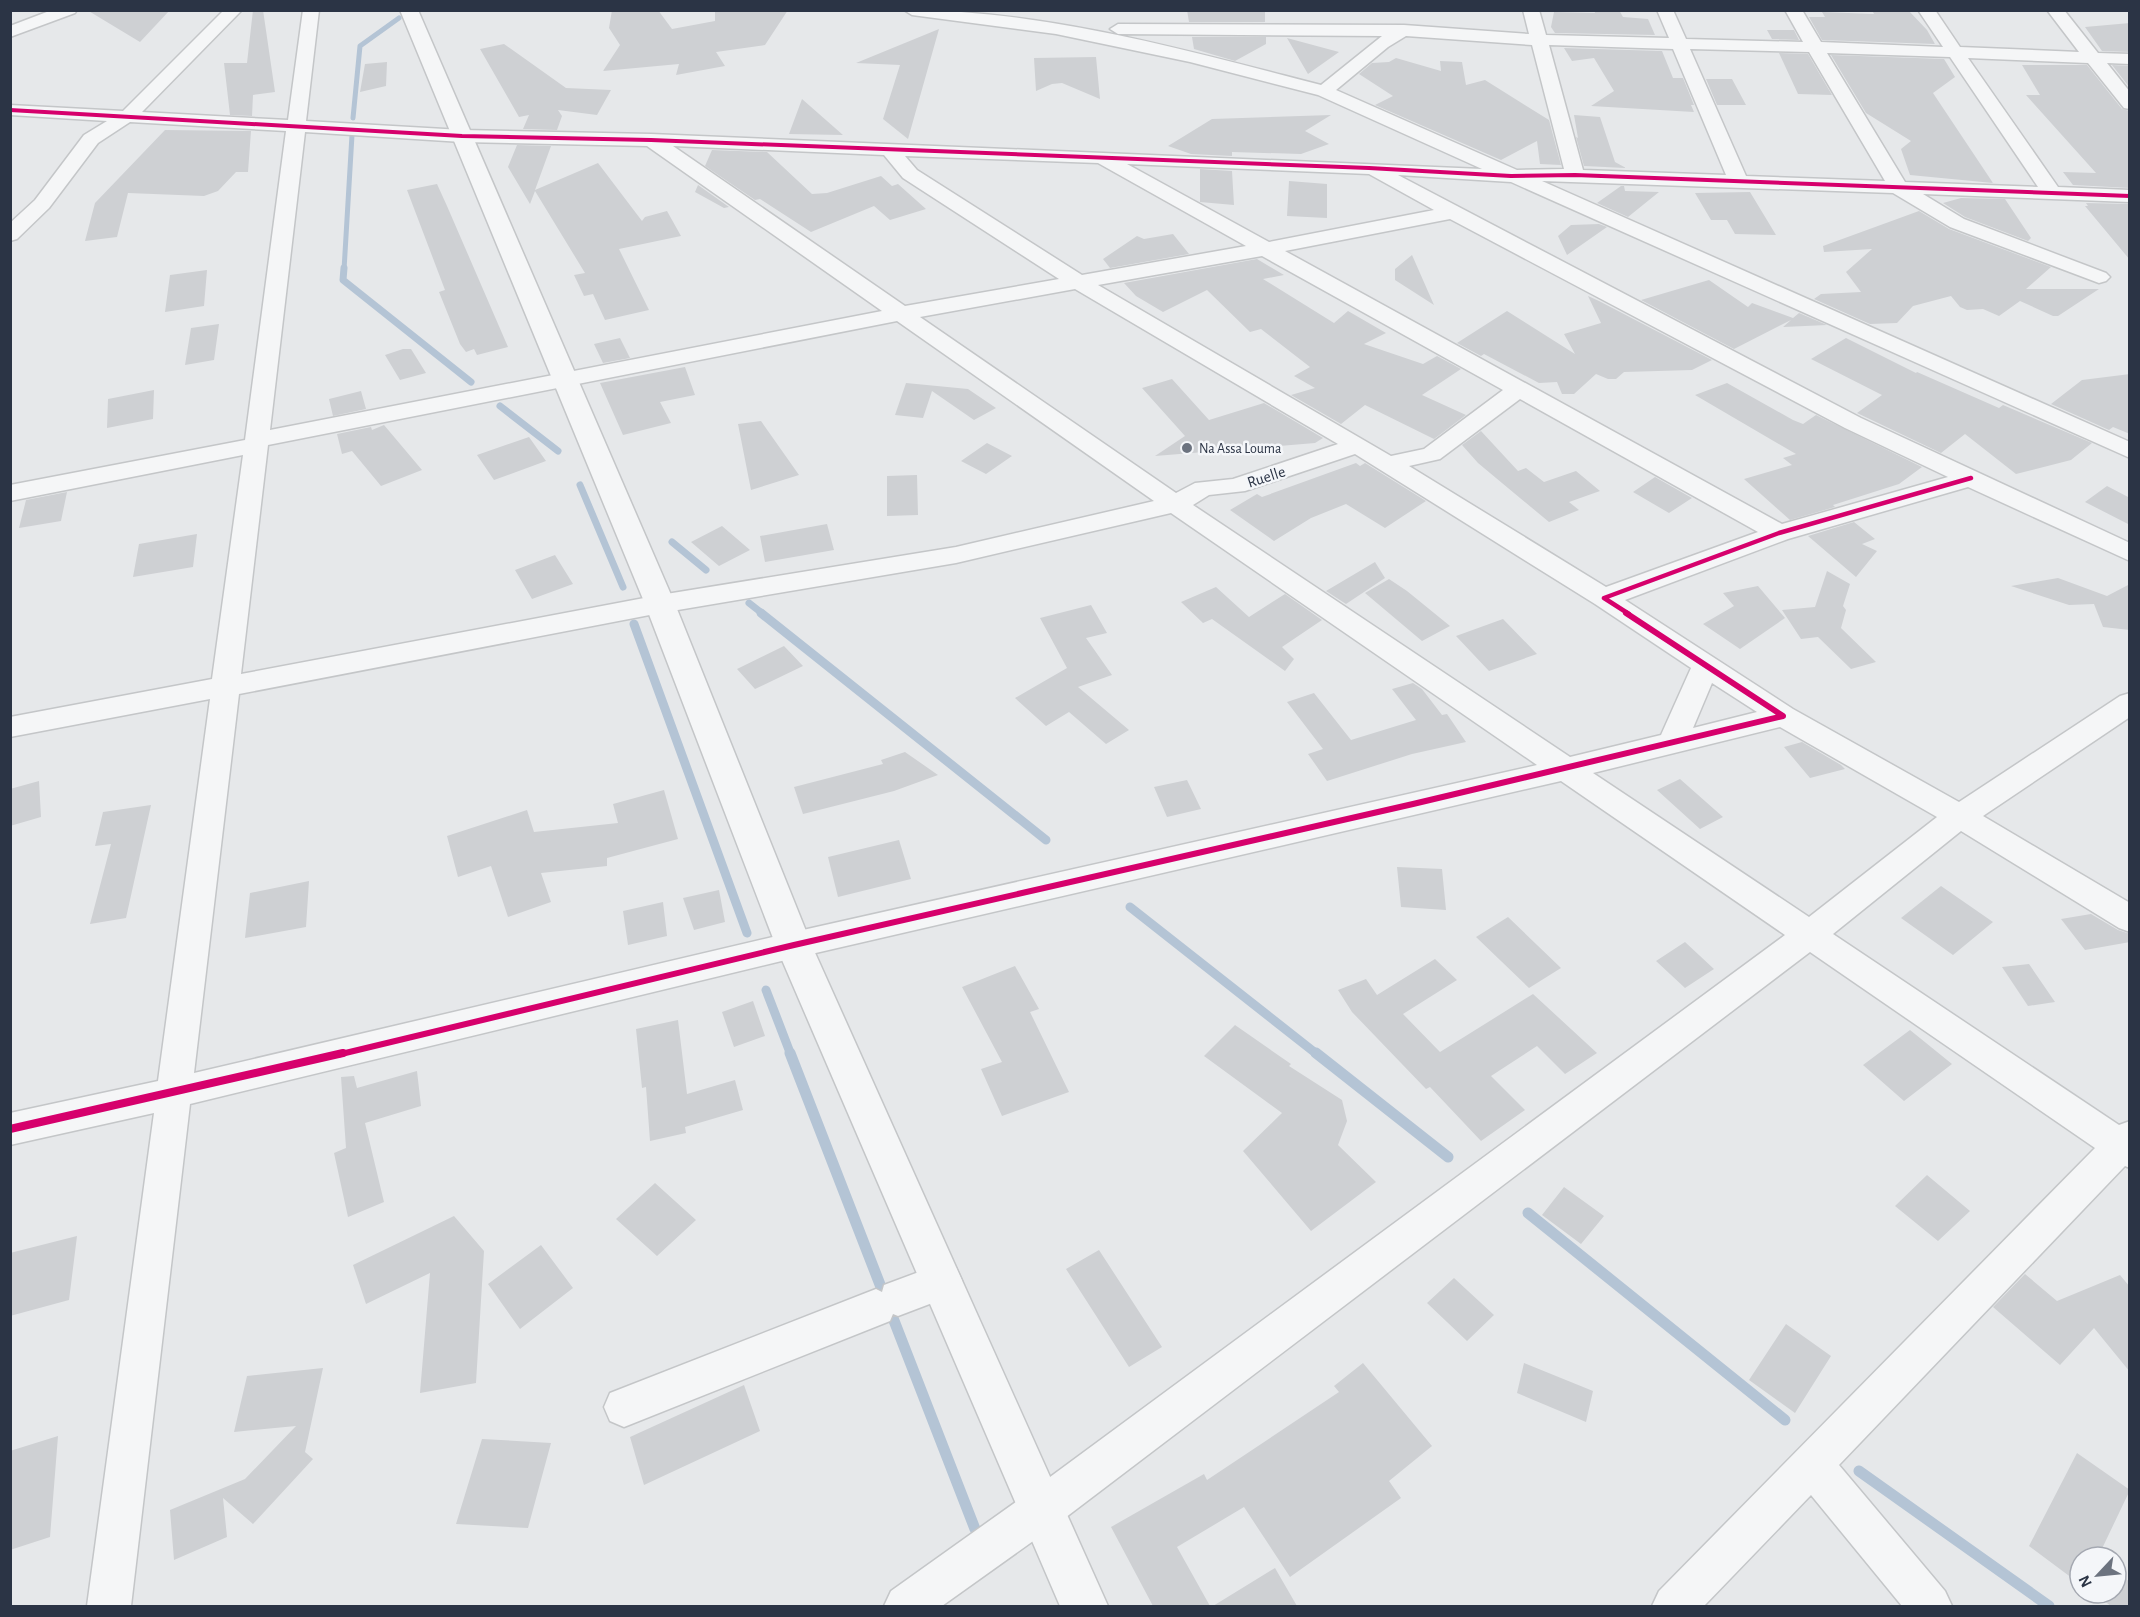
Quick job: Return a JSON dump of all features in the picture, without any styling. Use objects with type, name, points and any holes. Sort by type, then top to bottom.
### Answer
[{"type":"street","points":[[10,32],[69,10]]},
{"type":"street","points":[[10,235],[42,204],[91,139],[128,116],[234,10]]},
{"type":"street","points":[[109,1606],[311,10]]},
{"type":"street","points":[[409,10],[660,604],[794,945],[1084,1606]]},
{"type":"street","points":[[912,10],[1056,29],[1191,57],[1324,91],[2130,451]]},
{"type":"street","points":[[1056,29],[1057,10]]},
{"type":"street","points":[[1208,30],[1216,10]]},
{"type":"street","points":[[1401,10],[1405,32]]},
{"type":"street","points":[[1531,10],[1575,176]]},
{"type":"street","points":[[1665,10],[1739,182]]},
{"type":"street","points":[[1793,10],[1899,188],[1957,223],[2099,277]]},
{"type":"street","points":[[1926,10],[2052,193]]},
{"type":"street","points":[[2055,10],[2130,104]]},
{"type":"street","points":[[1056,29],[1405,32],[1539,40],[1814,47],[2130,59]]},
{"type":"street","points":[[1324,91],[1382,43],[1405,32]]},
{"type":"street","points":[[10,110],[462,136],[651,140],[1369,168],[1511,176],[1575,176],[2130,196]]},
{"type":"street","points":[[651,140],[1175,504],[1565,770],[2126,1145],[1674,1606]]},
{"type":"street","points":[[889,149],[910,174],[1078,282],[1357,445],[1604,598],[1783,716],[1960,816],[2130,919]]},
{"type":"street","points":[[1099,157],[1779,533]]},
{"type":"street","points":[[1369,168],[1853,423],[2130,553]]},
{"type":"street","points":[[10,493],[565,379],[903,313],[1265,249],[1453,212]]},
{"type":"street","points":[[1387,464],[1432,454],[1519,389]]},
{"type":"street","name":"Ruelle","points":[[10,727],[660,604],[956,555],[1175,504],[1204,489],[1236,486],[1357,445]]},
{"type":"street","points":[[1604,598],[1779,533],[1971,478]]},
{"type":"street","points":[[1672,744],[1706,665]]},
{"type":"street","points":[[10,1129],[174,1094],[794,945],[1565,770],[1783,716]]},
{"type":"street","points":[[906,1606],[1042,1509],[1810,934],[1960,816],[2122,717]]},
{"type":"street","points":[[624,1407],[943,1281]]},
{"type":"street","points":[[1812,1464],[1929,1606]]},
{"type":"building","points":[[87,10],[170,10],[140,42]]},
{"type":"building","points":[[253,10],[263,10],[275,92],[253,95],[252,116],[230,115],[224,63],[247,63]]},
{"type":"building","points":[[612,10],[658,10],[672,29],[715,21],[715,10],[788,10],[765,45],[716,52],[725,66],[676,75],[679,64],[603,71],[620,45],[609,28]]},
{"type":"building","points":[[1187,10],[1265,10],[1265,22],[1189,22]]},
{"type":"building","points":[[1594,10],[1619,10],[1623,17],[1648,19],[1655,35],[1555,33],[1551,27],[1554,12],[1595,13]]},
{"type":"building","points":[[1872,10],[1909,11],[1927,30],[1935,44],[1822,40],[1809,17],[1825,17],[1822,12],[1874,14]]},
{"type":"building","points":[[2130,23],[2130,52],[2102,51],[2085,27]]},
{"type":"building","points":[[939,29],[908,139],[883,119],[900,65],[856,63]]},
{"type":"building","points":[[1767,30],[1794,30],[1799,40],[1772,39]]},
{"type":"building","points":[[1192,37],[1266,37],[1266,44],[1235,61],[1194,49]]},
{"type":"building","points":[[1287,38],[1339,52],[1308,74]]},
{"type":"building","points":[[504,44],[566,88],[611,90],[597,115],[558,110],[562,116],[557,130],[523,129],[529,115],[519,117],[480,49]]},
{"type":"building","points":[[1564,48],[1662,51],[1673,78],[1683,78],[1694,105],[1691,105],[1694,112],[1591,106],[1614,91],[1594,58],[1572,61]]},
{"type":"building","points":[[1779,53],[1808,54],[1832,95],[1798,94]]},
{"type":"building","points":[[1831,55],[1944,59],[1955,77],[1933,93],[1993,183],[1910,175],[1901,149],[1911,141],[1866,113]]},
{"type":"building","points":[[1096,57],[1100,99],[1062,83],[1052,84],[1036,91],[1034,58]]},
{"type":"building","points":[[1396,58],[1441,71],[1440,61],[1462,62],[1466,85],[1485,80],[1549,120],[1561,165],[1540,164],[1537,141],[1501,160],[1375,105],[1393,96],[1359,74],[1372,63],[1389,62]]},
{"type":"building","points":[[387,62],[386,86],[360,92],[365,64]]},
{"type":"building","points":[[2022,65],[2087,65],[2122,109],[2130,111],[2130,188],[2073,185],[2063,172],[2096,173],[2026,95],[2040,95]]},
{"type":"building","points":[[2112,65],[2130,66],[2130,88]]},
{"type":"building","points":[[1706,79],[1732,79],[1746,105],[1717,105]]},
{"type":"building","points":[[802,99],[843,135],[789,134]]},
{"type":"building","points":[[1331,115],[1305,131],[1329,144],[1301,154],[1232,152],[1232,156],[1191,154],[1168,146],[1212,119]]},
{"type":"building","points":[[1574,115],[1600,117],[1615,162],[1626,168],[1584,166],[1576,137],[1578,138]]},
{"type":"building","points":[[165,130],[251,131],[248,172],[236,172],[218,191],[204,196],[128,193],[117,237],[85,241],[95,203]]},
{"type":"building","points":[[517,145],[551,146],[535,190],[598,163],[642,221],[645,217],[667,211],[681,236],[619,249],[649,310],[605,320],[593,294],[584,296],[574,275],[585,273],[535,191],[530,204],[508,167]]},
{"type":"building","points":[[712,150],[767,152],[812,194],[827,193],[881,176],[892,186],[898,184],[926,209],[890,220],[874,206],[811,232],[760,199],[755,200],[705,166]]},
{"type":"building","points":[[1200,169],[1232,171],[1234,205],[1200,202]]},
{"type":"building","points":[[1289,181],[1327,184],[1327,218],[1287,216]]},
{"type":"building","points":[[437,184],[508,347],[477,355],[474,349],[466,352],[460,344],[439,292],[445,290],[407,190]]},
{"type":"building","points":[[698,185],[729,207],[724,208],[695,192]]},
{"type":"building","points":[[1624,186],[1625,191],[1659,192],[1628,217],[1597,203]]},
{"type":"building","points":[[1750,192],[1776,235],[1735,234],[1727,220],[1711,220],[1695,193]]},
{"type":"building","points":[[1961,198],[2005,199],[2031,238],[2028,241],[1965,217],[1943,203]]},
{"type":"building","points":[[2086,203],[2130,204],[2130,260],[2085,206],[2088,206]]},
{"type":"building","points":[[1919,211],[1949,229],[2051,267],[2026,289],[2099,289],[2058,316],[2053,316],[2020,301],[1999,316],[1983,309],[1967,310],[1960,307],[1951,296],[1913,306],[1897,323],[1870,324],[1814,299],[1821,294],[1861,292],[1846,272],[1872,249],[1824,252],[1823,246]]},
{"type":"building","points":[[1599,224],[1607,227],[1567,255],[1558,236],[1571,225]]},
{"type":"building","points":[[1173,234],[1189,254],[1110,268],[1103,259],[1137,236],[1144,239]]},
{"type":"building","points":[[1412,255],[1434,305],[1395,280],[1395,269]]},
{"type":"building","points":[[1257,259],[1284,275],[1263,279],[1334,323],[1348,311],[1386,333],[1364,344],[1423,364],[1437,356],[1461,369],[1422,395],[1466,415],[1434,439],[1365,405],[1341,424],[1291,395],[1315,388],[1294,376],[1310,367],[1261,329],[1250,332],[1207,290],[1163,312],[1136,296],[1124,283]]},
{"type":"building","points":[[207,270],[204,306],[165,312],[170,275]]},
{"type":"building","points":[[1709,280],[1748,307],[1752,303],[1793,318],[1799,313],[1827,325],[1783,327],[1791,320],[1734,349],[1641,300]]},
{"type":"building","points":[[1588,296],[1712,360],[1692,370],[1624,372],[1616,379],[1608,379],[1596,374],[1574,394],[1562,394],[1557,382],[1539,383],[1484,354],[1481,356],[1457,343],[1507,311],[1575,354],[1564,334],[1601,323]]},
{"type":"building","points":[[219,324],[214,360],[185,365],[191,328]]},
{"type":"building","points":[[620,338],[630,358],[603,363],[594,344]]},
{"type":"building","points":[[1846,338],[1916,373],[1999,408],[2003,405],[2092,443],[2071,460],[2016,474],[1965,434],[1941,453],[1857,413],[1882,395],[1811,359]]},
{"type":"building","points":[[411,349],[426,373],[400,380],[385,355]]},
{"type":"building","points":[[685,367],[695,395],[660,402],[671,423],[623,435],[600,383]]},
{"type":"building","points":[[2130,374],[2130,434],[2113,427],[2109,430],[2051,404],[2082,380]]},
{"type":"building","points":[[1172,379],[1209,420],[1264,403],[1323,438],[1315,443],[1155,456],[1185,436],[1142,388]]},
{"type":"building","points":[[906,383],[968,389],[996,408],[974,420],[932,391],[923,418],[895,415]]},
{"type":"building","points":[[1727,383],[1793,420],[1803,424],[1816,415],[1922,467],[1899,484],[1790,520],[1744,479],[1792,465],[1783,458],[1796,454],[1695,395]]},
{"type":"building","points":[[154,390],[153,419],[107,428],[108,399]]},
{"type":"building","points":[[361,391],[366,409],[333,416],[329,399]]},
{"type":"building","points":[[761,421],[799,475],[751,490],[738,424]]},
{"type":"building","points":[[384,425],[422,470],[381,486],[352,451],[342,454],[337,434],[371,427],[372,430]]},
{"type":"building","points":[[1481,431],[1518,471],[1526,468],[1544,482],[1576,471],[1600,491],[1569,502],[1579,510],[1549,522],[1478,463],[1462,445]]},
{"type":"building","points":[[529,437],[546,461],[494,480],[477,455]]},
{"type":"building","points":[[987,443],[1012,456],[986,474],[961,461]]},
{"type":"building","points":[[1356,463],[1360,466],[1365,463],[1426,501],[1385,528],[1346,504],[1311,518],[1274,541],[1230,510],[1257,494],[1262,497]]},
{"type":"building","points":[[917,475],[918,515],[887,516],[887,476]]},
{"type":"building","points":[[1655,477],[1692,498],[1669,513],[1633,492]]},
{"type":"building","points":[[2107,486],[2130,498],[2130,525],[2085,502]]},
{"type":"building","points":[[67,492],[61,521],[19,528],[26,500]]},
{"type":"building","points":[[1854,522],[1875,539],[1862,544],[1877,551],[1856,577],[1808,536]]},
{"type":"building","points":[[827,524],[834,550],[765,562],[760,536]]},
{"type":"building","points":[[722,526],[750,550],[719,566],[691,542]]},
{"type":"building","points":[[197,534],[193,567],[133,577],[139,544]]},
{"type":"building","points":[[555,555],[573,584],[532,599],[515,570]]},
{"type":"building","points":[[1375,562],[1385,578],[1346,604],[1326,591]]},
{"type":"building","points":[[1827,571],[1850,584],[1843,606],[1846,610],[1841,628],[1876,662],[1851,669],[1818,637],[1801,639],[1782,610],[1815,607]]},
{"type":"building","points":[[2058,578],[2107,596],[2130,584],[2130,630],[2103,627],[2094,604],[2069,605],[2011,586]]},
{"type":"building","points":[[1389,579],[1450,626],[1422,641],[1365,593]]},
{"type":"building","points":[[1758,586],[1785,618],[1740,649],[1703,624],[1734,606],[1723,593]]},
{"type":"building","points":[[1216,587],[1249,617],[1285,594],[1322,620],[1282,647],[1294,659],[1285,671],[1212,619],[1203,623],[1181,602]]},
{"type":"building","points":[[1091,605],[1107,633],[1086,638],[1112,675],[1078,687],[1129,730],[1106,744],[1069,712],[1046,726],[1015,698],[1067,668],[1040,618]]},
{"type":"building","points":[[1503,619],[1537,654],[1489,671],[1456,636]]},
{"type":"building","points":[[784,646],[803,666],[755,689],[737,669]]},
{"type":"building","points":[[1413,683],[1422,689],[1442,715],[1447,714],[1466,742],[1412,754],[1327,781],[1308,754],[1323,749],[1287,702],[1314,693],[1351,740],[1416,720],[1392,689]]},
{"type":"building","points":[[1802,742],[1845,769],[1810,778],[1784,747]]},
{"type":"building","points":[[905,752],[938,775],[894,791],[803,814],[794,787],[883,764],[881,760]]},
{"type":"building","points":[[1680,779],[1723,817],[1700,829],[1657,790]]},
{"type":"building","points":[[1187,780],[1201,809],[1167,817],[1154,787]]},
{"type":"building","points":[[39,781],[41,817],[10,826],[10,789]]},
{"type":"building","points":[[664,790],[678,839],[607,858],[607,866],[541,873],[551,902],[508,917],[491,866],[458,877],[447,836],[527,810],[534,832],[618,823],[613,804]]},
{"type":"building","points":[[151,805],[126,918],[90,924],[111,844],[95,846],[103,812]]},
{"type":"building","points":[[899,840],[911,879],[838,897],[828,857]]},
{"type":"building","points":[[1397,867],[1442,869],[1446,910],[1401,907]]},
{"type":"building","points":[[309,881],[306,927],[245,938],[250,893]]},
{"type":"building","points":[[1941,886],[1993,922],[1953,955],[1901,918]]},
{"type":"building","points":[[719,890],[725,922],[694,930],[683,898]]},
{"type":"building","points":[[663,902],[667,936],[628,945],[623,911]]},
{"type":"building","points":[[2091,914],[2118,930],[2130,934],[2130,942],[2085,950],[2061,919]]},
{"type":"building","points":[[1508,917],[1561,968],[1529,988],[1476,937]]},
{"type":"building","points":[[1685,942],[1714,969],[1685,988],[1656,961]]},
{"type":"building","points":[[1435,959],[1457,980],[1403,1014],[1440,1052],[1533,994],[1597,1053],[1565,1074],[1537,1046],[1491,1076],[1525,1110],[1481,1141],[1430,1087],[1426,1089],[1352,1012],[1338,990],[1366,979],[1377,995]]},
{"type":"building","points":[[2029,964],[2055,1002],[2028,1006],[2002,967]]},
{"type":"building","points":[[1015,966],[1039,1009],[1030,1012],[1069,1092],[1002,1116],[981,1069],[1002,1062],[962,987]]},
{"type":"building","points":[[753,1001],[765,1036],[734,1047],[722,1012]]},
{"type":"building","points":[[678,1020],[687,1094],[735,1080],[743,1110],[685,1127],[686,1133],[650,1141],[646,1087],[642,1088],[636,1029]]},
{"type":"building","points":[[1235,1025],[1291,1064],[1289,1066],[1342,1100],[1347,1121],[1338,1145],[1376,1182],[1311,1231],[1243,1151],[1282,1113],[1204,1056]]},
{"type":"building","points":[[1910,1030],[1952,1064],[1904,1101],[1863,1065]]},
{"type":"building","points":[[417,1071],[421,1106],[365,1123],[384,1202],[348,1217],[334,1153],[346,1148],[341,1077],[354,1076],[357,1088]]},
{"type":"building","points":[[1927,1175],[1970,1211],[1938,1241],[1895,1206]]},
{"type":"building","points":[[655,1183],[696,1220],[657,1256],[616,1219]]},
{"type":"building","points":[[1564,1187],[1604,1216],[1581,1244],[1542,1215]]},
{"type":"building","points":[[454,1216],[484,1251],[476,1383],[420,1393],[430,1273],[366,1304],[353,1265]]},
{"type":"building","points":[[77,1236],[69,1300],[10,1316],[10,1253]]},
{"type":"building","points":[[541,1245],[573,1288],[520,1329],[488,1284]]},
{"type":"building","points":[[1099,1250],[1162,1347],[1129,1367],[1066,1269]]},
{"type":"building","points":[[2025,1274],[2057,1301],[2120,1275],[2130,1287],[2130,1372],[2094,1328],[2060,1365],[1993,1307]]},
{"type":"building","points":[[1454,1278],[1494,1315],[1467,1341],[1427,1303]]},
{"type":"building","points":[[1786,1324],[1831,1356],[1795,1413],[1749,1380]]},
{"type":"building","points":[[1363,1363],[1432,1446],[1389,1481],[1401,1498],[1290,1577],[1244,1507],[1177,1547],[1210,1606],[1153,1606],[1111,1527],[1204,1474],[1207,1480],[1339,1392],[1334,1386]]},
{"type":"building","points":[[1524,1363],[1593,1391],[1586,1422],[1517,1393]]},
{"type":"building","points":[[323,1368],[305,1452],[313,1459],[253,1524],[223,1498],[227,1537],[174,1560],[170,1510],[245,1479],[296,1426],[234,1432],[247,1376]]},
{"type":"building","points":[[744,1385],[760,1431],[644,1485],[630,1437]]},
{"type":"building","points":[[58,1436],[50,1537],[10,1550],[10,1451]]},
{"type":"building","points":[[482,1439],[551,1443],[528,1528],[456,1524]]},
{"type":"building","points":[[2077,1453],[2130,1490],[2104,1545],[2068,1545],[2068,1575],[2029,1546]]},
{"type":"building","points":[[1275,1568],[1297,1606],[1213,1606]]},
{"type":"building","points":[[2128,1581],[2130,1582],[2130,1606],[2111,1606],[2128,1605]]},
{"type":"waterway","points":[[353,118],[360,46],[399,18]]},
{"type":"waterway","points":[[344,270],[352,135]]},
{"type":"waterway","points":[[344,268],[343,280],[471,382]]},
{"type":"waterway","points":[[500,406],[558,451]]},
{"type":"waterway","points":[[580,485],[623,587]]},
{"type":"waterway","points":[[672,542],[706,570]]},
{"type":"waterway","points":[[749,603],[763,614]]},
{"type":"waterway","points":[[761,613],[1046,840]]},
{"type":"waterway","points":[[634,624],[747,933]]},
{"type":"waterway","points":[[1130,907],[1318,1055]]},
{"type":"waterway","points":[[766,990],[791,1055]]},
{"type":"waterway","points":[[790,1053],[975,1529]]},
{"type":"waterway","points":[[1316,1053],[1448,1157]]},
{"type":"waterway","points":[[1528,1213],[1785,1420]]},
{"type":"waterway","points":[[1859,1471],[2049,1606]]},
{"type":"cycle path","points":[[10,110],[462,136],[651,140],[1369,168],[1511,176],[1575,175],[2130,196]]},
{"type":"cycle path","points":[[10,1129],[305,1062],[794,945],[1537,776],[1783,716],[1604,598],[1779,533],[1971,478]]},
{"type":"place","name":"Na Assa Louma","points":[[1187,448]]}]
